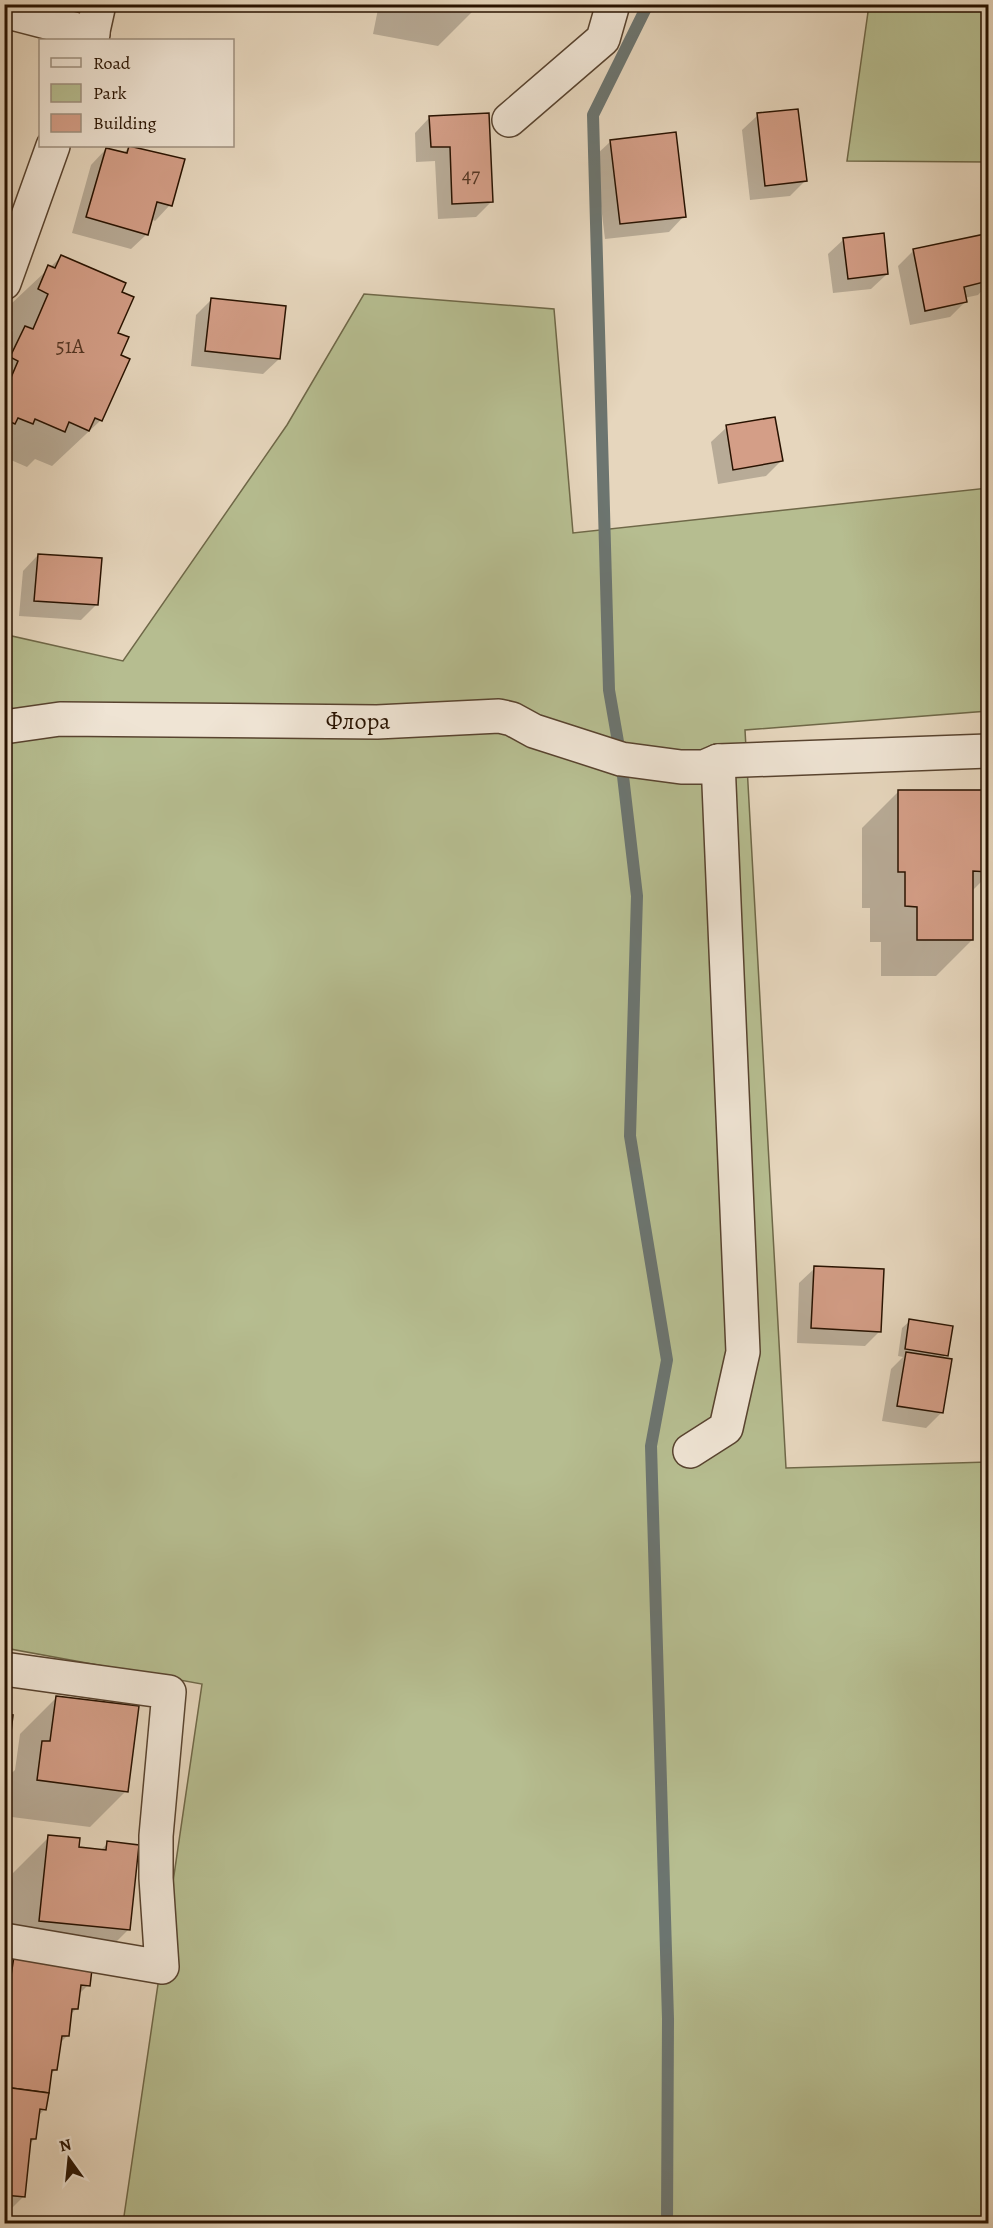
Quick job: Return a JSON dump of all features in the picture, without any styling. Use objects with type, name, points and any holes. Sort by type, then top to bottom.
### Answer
[{"type":"street","points":[[509,120],[603,39],[613,4]]},
{"type":"street","points":[[4,11],[95,26]]},
{"type":"street","points":[[4,283],[53,147]]},
{"type":"street","name":"Флора","points":[[4,727],[60,719],[377,722],[499,716],[512,719],[549,737],[621,759],[681,767],[988,751]]},
{"type":"street","points":[[690,1451],[726,1428],[743,1352],[711,764]]},
{"type":"street","points":[[4,1669],[169,1692],[156,1836],[156,1878],[162,1967],[4,1940]]},
{"type":"green space","points":[[869,5],[988,5],[988,162],[847,161]]},
{"type":"green space","points":[[364,294],[554,309],[573,533],[988,488],[988,711],[745,730],[786,1468],[988,1462],[988,2223],[123,2223],[202,1684],[5,1648],[4,620],[12,636],[123,661],[287,425]]},
{"type":"building","points":[[443,4],[477,4],[476,10]]},
{"type":"building","points":[[4,75],[9,76],[4,96]]},
{"type":"building","points":[[798,109],[807,181],[765,186],[757,113]]},
{"type":"building","points":[[489,113],[493,202],[452,204],[450,147],[431,147],[429,116]]},
{"type":"building","points":[[676,132],[686,217],[620,224],[610,140]]},
{"type":"building","points":[[129,147],[133,147],[185,159],[172,206],[157,202],[148,235],[86,217],[106,148],[127,153]]},
{"type":"building","points":[[884,233],[888,274],[848,279],[843,238]]},
{"type":"building","points":[[985,234],[988,252],[988,281],[964,287],[967,302],[925,311],[913,249]]},
{"type":"building","points":[[61,255],[126,283],[122,292],[134,297],[118,333],[129,337],[121,355],[130,359],[102,421],[95,418],[89,431],[69,422],[65,432],[35,419],[33,424],[18,418],[15,424],[4,419],[4,394],[18,361],[10,357],[25,326],[33,329],[48,294],[38,289],[48,265],[55,268]]},
{"type":"building","points":[[211,298],[286,306],[280,359],[205,351]]},
{"type":"building","points":[[775,417],[783,461],[733,470],[726,425]]},
{"type":"building","points":[[38,554],[102,558],[98,605],[34,601]]},
{"type":"building","points":[[898,790],[988,790],[988,872],[973,871],[973,940],[917,940],[917,907],[905,906],[905,872],[898,872]]},
{"type":"building","points":[[814,1266],[884,1269],[881,1332],[811,1328]]},
{"type":"building","points":[[909,1319],[953,1326],[948,1356],[905,1349]]},
{"type":"building","points":[[906,1352],[952,1359],[943,1413],[897,1406]]},
{"type":"building","points":[[56,1696],[139,1706],[128,1792],[37,1780],[42,1741],[50,1741]]},
{"type":"building","points":[[4,1714],[13,1715],[4,1792]]},
{"type":"building","points":[[48,1835],[80,1838],[79,1847],[106,1850],[107,1841],[139,1845],[130,1930],[39,1921]]},
{"type":"building","points":[[15,1950],[93,1961],[90,1986],[81,1985],[78,2009],[72,2009],[69,2036],[62,2036],[57,2070],[52,2070],[49,2093],[4,2087],[4,1975],[11,1976]]},
{"type":"building","points":[[4,2087],[49,2093],[46,2110],[40,2109],[36,2139],[31,2139],[25,2197],[4,2195]]},
{"type":"waterway","points":[[648,4],[593,115],[609,690],[621,759],[637,896],[630,1136],[667,1360],[651,1446],[668,2019],[667,2224]]}]
